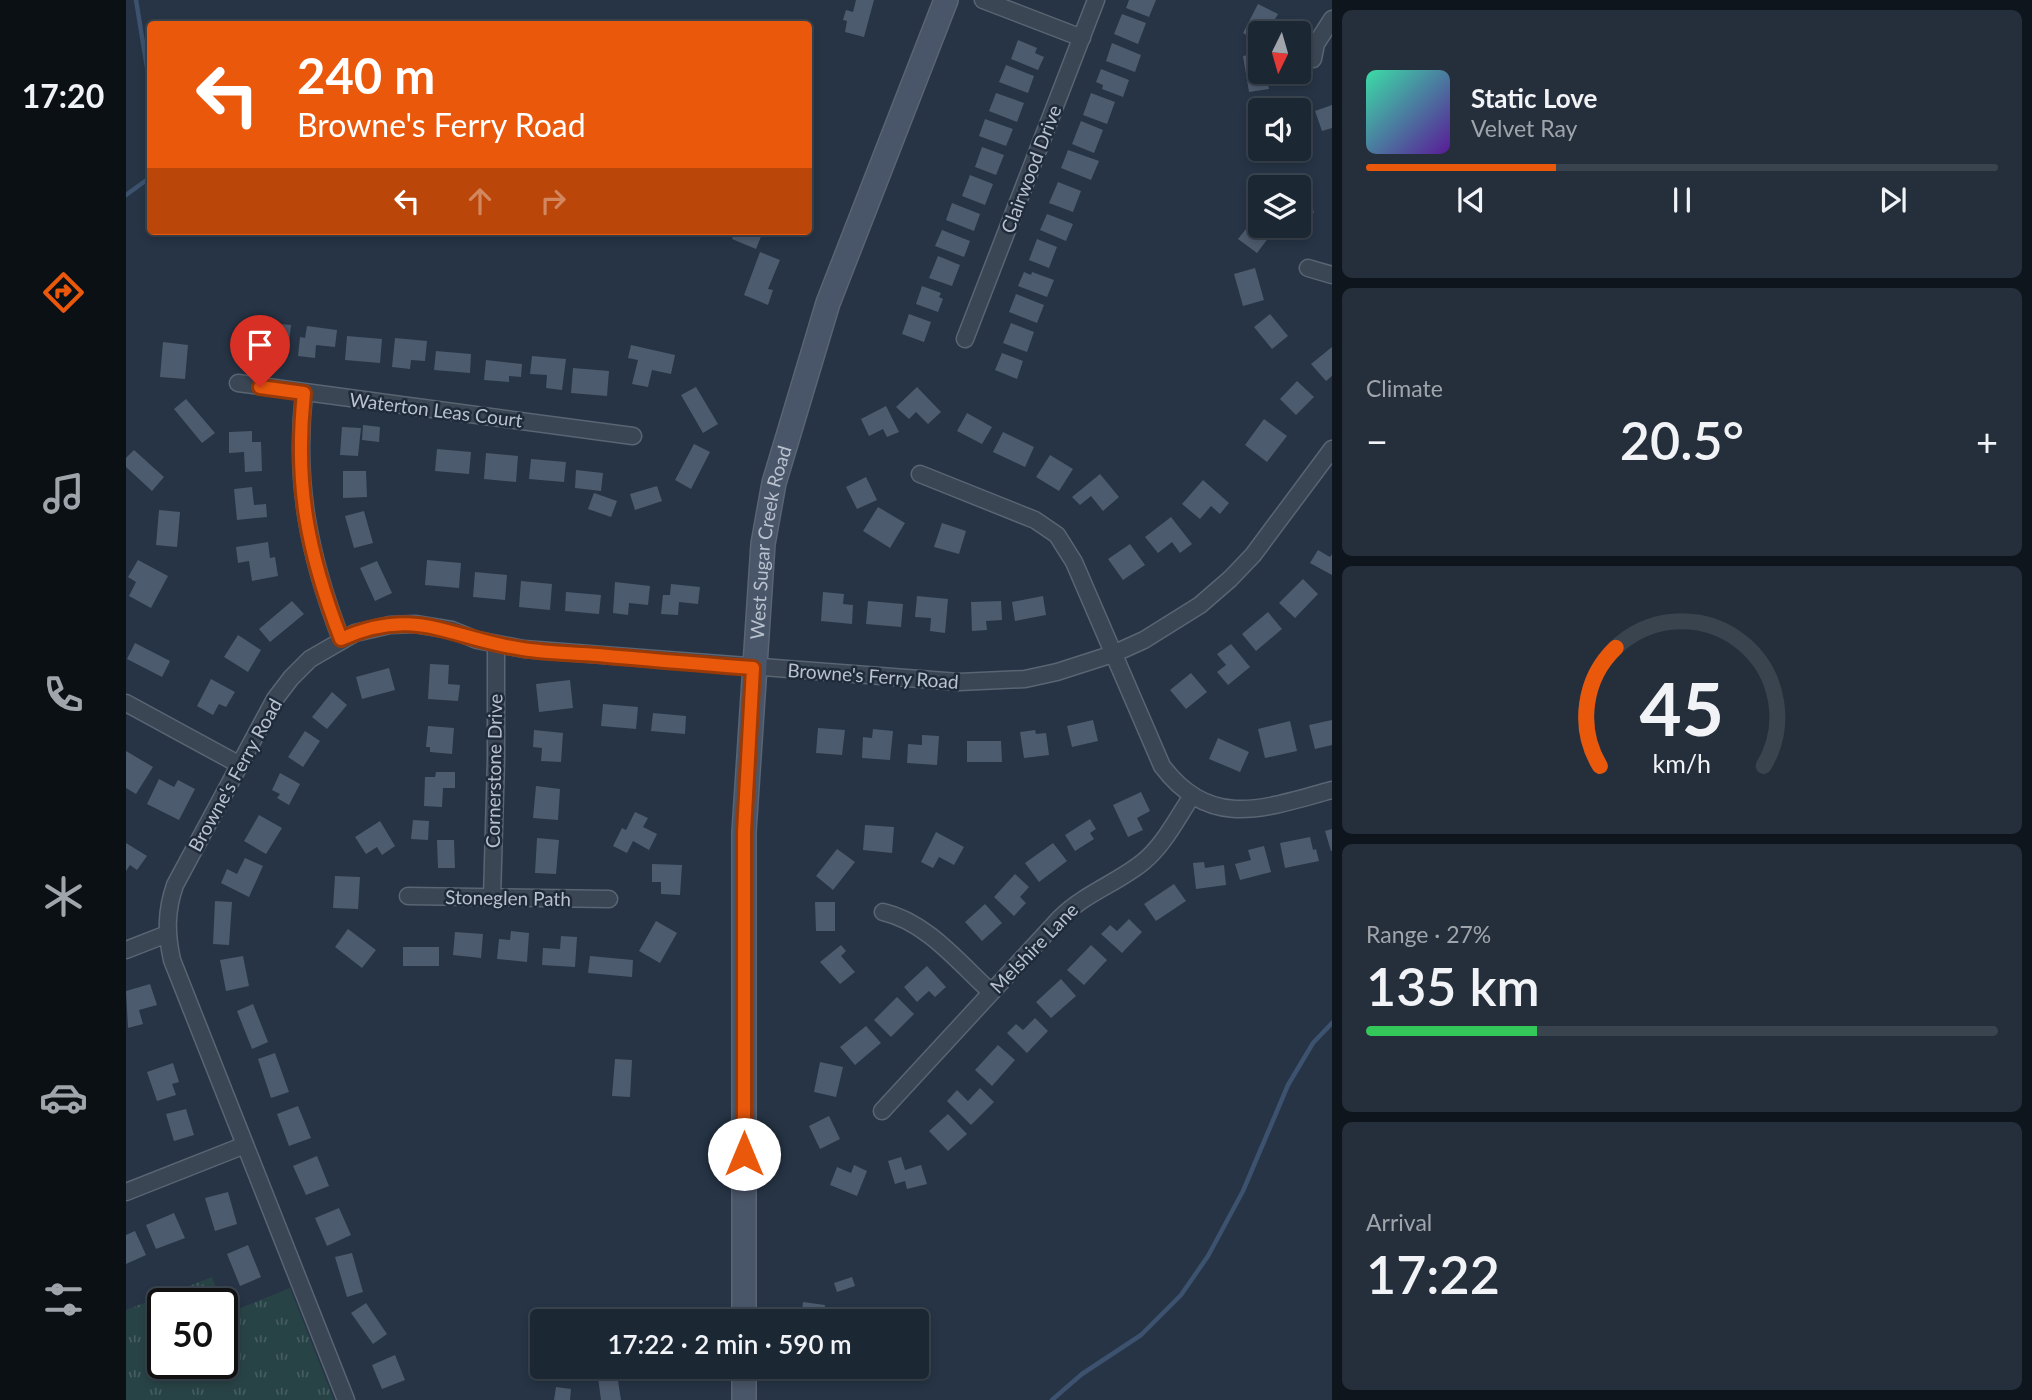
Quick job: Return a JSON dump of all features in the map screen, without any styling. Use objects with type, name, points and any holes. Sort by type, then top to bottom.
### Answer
[{"type":"main road","name":"West Sugar Creek Road","points":[[744,1309],[744,832],[760,568],[769,505],[828,303],[946,0]]},
{"type":"main road","points":[[744,1379],[744,1400]]},
{"type":"street","points":[[983,0],[1082,38]]},
{"type":"street","name":"Clairwood Drive","points":[[965,339],[1096,0]]},
{"type":"street","points":[[1313,59],[1323,29],[1332,19]]},
{"type":"street","points":[[1308,268],[1332,275]]},
{"type":"street","name":"Waterton Leas Court","points":[[238,383],[633,436]]},
{"type":"street","points":[[304,393],[299,459],[304,513],[324,597],[341,639]]},
{"type":"street","name":"Browne's Ferry Road","points":[[346,1400],[172,960],[167,934],[169,903],[175,885],[275,699],[310,659],[341,639],[368,629],[415,624],[452,631],[496,645],[524,649],[753,668],[959,682],[992,682],[1057,672],[1113,654],[1172,624],[1230,579],[1274,530],[1332,449]]},
{"type":"street","points":[[919,474],[1035,520],[1057,535],[1074,562],[1162,766],[1179,786],[1192,796],[1219,807],[1239,810],[1260,809],[1332,790]]},
{"type":"street","name":"Cornerstone Drive","points":[[492,897],[496,645]]},
{"type":"street","points":[[126,703],[240,765]]},
{"type":"street","name":"Melshire Lane","points":[[883,1111],[1074,905],[1142,863],[1158,849],[1192,796]]},
{"type":"street","name":"Stoneglen Path","points":[[408,896],[609,899]]},
{"type":"street","points":[[883,912],[910,921],[925,932],[991,992]]},
{"type":"street","points":[[126,950],[167,934]]},
{"type":"street","points":[[126,1192],[245,1145]]},
{"type":"green space","points":[[212,1277],[216,1288],[183,1288]]},
{"type":"green space","points":[[290,1288],[334,1400],[126,1400],[126,1310],[147,1302],[147,1379],[238,1379],[238,1309]]},
{"type":"building","points":[[856,0],[874,0],[864,37],[845,32],[847,21],[843,20],[846,10],[853,12]]},
{"type":"building","points":[[1129,0],[1156,0],[1149,17],[1126,8]]},
{"type":"building","points":[[1258,4],[1278,14],[1274,21],[1249,21]]},
{"type":"building","points":[[1122,14],[1146,23],[1138,44],[1114,34]]},
{"type":"building","points":[[1248,23],[1248,36],[1243,33]]},
{"type":"building","points":[[1018,40],[1037,48],[1035,53],[1044,57],[1038,70],[1011,59]]},
{"type":"building","points":[[1112,43],[1141,55],[1135,72],[1106,61]]},
{"type":"building","points":[[1248,55],[1248,84],[1268,84],[1269,89],[1249,92],[1243,56]]},
{"type":"building","points":[[1006,65],[1034,76],[1028,93],[999,82]]},
{"type":"building","points":[[1101,69],[1129,80],[1123,97],[1102,89],[1103,85],[1096,82]]},
{"type":"building","points":[[996,93],[1024,103],[1017,122],[989,111]]},
{"type":"building","points":[[1091,93],[1115,102],[1107,124],[1083,115]]},
{"type":"building","points":[[1332,105],[1332,128],[1322,131],[1315,111]]},
{"type":"building","points":[[985,119],[1013,129],[1006,146],[979,136]]},
{"type":"building","points":[[1081,121],[1103,130],[1094,153],[1072,144]]},
{"type":"building","points":[[982,147],[1004,155],[996,175],[975,167]]},
{"type":"building","points":[[1068,150],[1099,161],[1091,180],[1061,168]]},
{"type":"building","points":[[970,175],[993,184],[985,205],[962,196]]},
{"type":"building","points":[[1058,182],[1081,191],[1073,212],[1049,203]]},
{"type":"building","points":[[952,203],[980,214],[974,231],[946,220]]},
{"type":"building","points":[[1047,214],[1073,224],[1066,241],[1040,230]]},
{"type":"building","points":[[1248,226],[1248,238],[1268,238],[1257,253],[1238,239]]},
{"type":"building","points":[[942,230],[970,241],[964,257],[935,246]]},
{"type":"building","points":[[734,235],[762,235],[756,249],[732,239]]},
{"type":"building","points":[[1037,239],[1057,247],[1049,268],[1029,260]]},
{"type":"building","points":[[760,252],[780,260],[768,289],[773,290],[768,305],[744,295]]},
{"type":"building","points":[[938,256],[960,265],[952,286],[929,278]]},
{"type":"building","points":[[1255,268],[1264,300],[1243,306],[1234,274]]},
{"type":"building","points":[[1024,272],[1054,280],[1047,297],[1018,286]]},
{"type":"building","points":[[922,286],[941,293],[939,297],[943,299],[938,312],[916,304]]},
{"type":"building","points":[[1016,294],[1044,305],[1037,323],[1009,312]]},
{"type":"building","points":[[909,314],[931,322],[924,342],[902,334]]},
{"type":"building","points":[[1270,314],[1288,336],[1272,349],[1254,327]]},
{"type":"building","points":[[249,321],[291,325],[289,343],[247,339]]},
{"type":"building","points":[[1011,323],[1034,332],[1027,352],[1003,343]]},
{"type":"building","points":[[307,326],[337,330],[335,347],[316,345],[315,358],[298,356],[300,337],[305,338]]},
{"type":"building","points":[[347,336],[382,339],[380,363],[345,360]]},
{"type":"building","points":[[395,338],[427,341],[425,361],[411,360],[410,369],[392,367]]},
{"type":"building","points":[[163,342],[188,345],[185,379],[160,377]]},
{"type":"building","points":[[631,345],[675,355],[671,374],[652,370],[648,387],[632,384],[638,360],[628,358]]},
{"type":"building","points":[[1332,347],[1332,376],[1326,381],[1311,364]]},
{"type":"building","points":[[436,351],[471,354],[470,373],[434,370]]},
{"type":"building","points":[[1002,353],[1023,361],[1017,379],[995,370]]},
{"type":"building","points":[[532,356],[566,359],[562,390],[546,388],[547,375],[530,374]]},
{"type":"building","points":[[486,360],[522,364],[521,377],[509,376],[509,382],[484,380]]},
{"type":"building","points":[[573,368],[609,371],[607,396],[571,393]]},
{"type":"building","points":[[1297,381],[1314,397],[1296,415],[1280,399]]},
{"type":"building","points":[[696,387],[718,424],[703,433],[681,395]]},
{"type":"building","points":[[917,387],[941,412],[928,424],[916,412],[909,419],[896,407]]},
{"type":"building","points":[[186,399],[215,433],[202,443],[174,409]]},
{"type":"building","points":[[886,406],[899,432],[887,437],[883,429],[869,436],[861,419]]},
{"type":"building","points":[[967,413],[992,427],[982,444],[957,431]]},
{"type":"building","points":[[1264,419],[1287,436],[1267,462],[1245,445]]},
{"type":"building","points":[[363,425],[380,427],[379,442],[362,440]]},
{"type":"building","points":[[342,427],[361,428],[358,456],[340,455]]},
{"type":"building","points":[[252,431],[252,442],[261,442],[262,471],[245,472],[244,452],[229,453],[229,432]]},
{"type":"building","points":[[1003,432],[1034,447],[1025,467],[993,452]]},
{"type":"building","points":[[694,444],[710,452],[691,489],[675,480]]},
{"type":"building","points":[[437,449],[471,452],[469,474],[435,471]]},
{"type":"building","points":[[134,450],[164,477],[152,491],[126,467],[126,458]]},
{"type":"building","points":[[486,453],[518,456],[516,482],[484,479]]},
{"type":"building","points":[[1050,455],[1073,469],[1059,491],[1036,477]]},
{"type":"building","points":[[531,459],[566,462],[564,482],[529,479]]},
{"type":"building","points":[[576,470],[603,473],[601,491],[575,488]]},
{"type":"building","points":[[343,471],[366,471],[367,497],[343,498]]},
{"type":"building","points":[[1100,474],[1119,497],[1103,511],[1091,496],[1080,505],[1072,497]]},
{"type":"building","points":[[866,477],[877,500],[857,509],[846,487]]},
{"type":"building","points":[[1203,480],[1229,503],[1220,514],[1211,506],[1200,519],[1182,504]]},
{"type":"building","points":[[657,486],[662,501],[635,510],[630,494]]},
{"type":"building","points":[[252,487],[254,505],[266,504],[267,517],[237,520],[234,489]]},
{"type":"building","points":[[594,493],[617,501],[611,517],[588,509]]},
{"type":"building","points":[[878,507],[905,523],[890,548],[863,531]]},
{"type":"building","points":[[159,510],[180,512],[177,547],[156,545]]},
{"type":"building","points":[[364,511],[373,543],[354,548],[345,516]]},
{"type":"building","points":[[1171,517],[1192,544],[1180,553],[1172,542],[1158,553],[1145,537]]},
{"type":"building","points":[[942,523],[966,531],[959,554],[934,547]]},
{"type":"building","points":[[268,542],[270,558],[275,557],[278,576],[252,581],[249,561],[238,563],[236,547]]},
{"type":"building","points":[[1130,544],[1145,565],[1123,580],[1108,559]]},
{"type":"building","points":[[1318,550],[1330,557],[1332,554],[1332,575],[1310,563]]},
{"type":"building","points":[[138,560],[168,576],[151,608],[129,596],[136,582],[128,577]]},
{"type":"building","points":[[427,560],[461,563],[459,588],[425,585]]},
{"type":"building","points":[[377,561],[392,593],[375,601],[360,568]]},
{"type":"building","points":[[475,572],[507,575],[505,600],[473,597]]},
{"type":"building","points":[[1303,579],[1318,594],[1295,618],[1279,603]]},
{"type":"building","points":[[521,581],[552,584],[550,610],[519,607]]},
{"type":"building","points":[[615,582],[650,586],[648,605],[629,603],[628,615],[613,613]]},
{"type":"building","points":[[671,584],[700,587],[698,604],[679,602],[678,615],[661,614],[663,595],[670,595]]},
{"type":"building","points":[[566,592],[601,595],[599,614],[565,611]]},
{"type":"building","points":[[823,592],[844,594],[843,604],[853,605],[852,624],[821,621]]},
{"type":"building","points":[[917,596],[948,599],[945,633],[930,631],[931,618],[915,617]]},
{"type":"building","points":[[1043,596],[1046,615],[1015,621],[1012,602]]},
{"type":"building","points":[[292,601],[304,614],[270,642],[259,629]]},
{"type":"building","points":[[868,601],[903,604],[901,627],[866,624]]},
{"type":"building","points":[[1001,601],[1002,620],[986,621],[987,630],[972,631],[971,602]]},
{"type":"building","points":[[1268,612],[1282,629],[1256,651],[1242,634]]},
{"type":"building","points":[[238,635],[261,650],[248,672],[224,657]]},
{"type":"building","points":[[135,643],[170,661],[162,677],[127,659]]},
{"type":"building","points":[[1231,644],[1250,667],[1228,685],[1217,672],[1226,665],[1217,654]]},
{"type":"building","points":[[430,664],[449,665],[448,684],[460,685],[458,701],[428,699]]},
{"type":"building","points":[[389,668],[395,690],[362,699],[356,677]]},
{"type":"building","points":[[1191,673],[1207,692],[1186,709],[1170,690]]},
{"type":"building","points":[[211,679],[235,692],[226,707],[219,704],[213,715],[197,706]]},
{"type":"building","points":[[570,680],[573,708],[539,712],[536,684]]},
{"type":"building","points":[[332,692],[347,705],[327,729],[312,717]]},
{"type":"building","points":[[603,704],[638,707],[636,729],[601,726]]},
{"type":"building","points":[[653,713],[686,716],[685,734],[651,731]]},
{"type":"building","points":[[1093,720],[1098,741],[1072,747],[1067,726]]},
{"type":"building","points":[[1332,720],[1332,745],[1315,749],[1309,725]]},
{"type":"building","points":[[1290,721],[1297,751],[1265,758],[1258,729]]},
{"type":"building","points":[[428,726],[454,728],[452,754],[430,752],[430,747],[426,747]]},
{"type":"building","points":[[818,728],[845,730],[842,755],[816,753]]},
{"type":"building","points":[[873,729],[893,731],[890,760],[862,758],[863,737],[872,738]]},
{"type":"building","points":[[534,730],[563,733],[561,762],[541,761],[542,748],[533,747]]},
{"type":"building","points":[[1035,730],[1036,734],[1046,733],[1049,755],[1024,758],[1020,732]]},
{"type":"building","points":[[305,731],[320,741],[303,767],[288,757]]},
{"type":"building","points":[[922,735],[939,736],[937,765],[907,763],[908,744],[922,745]]},
{"type":"building","points":[[1218,738],[1249,752],[1240,772],[1209,759]]},
{"type":"building","points":[[967,741],[1001,741],[1002,762],[967,762]]},
{"type":"building","points":[[126,751],[153,767],[136,794],[126,788]]},
{"type":"building","points":[[436,772],[455,772],[455,788],[443,788],[442,807],[424,806],[425,777],[435,777]]},
{"type":"building","points":[[280,773],[300,784],[289,805],[277,798],[280,794],[272,790]]},
{"type":"building","points":[[159,779],[174,787],[178,780],[195,789],[179,820],[147,804]]},
{"type":"building","points":[[536,786],[560,789],[558,820],[533,818]]},
{"type":"building","points":[[1141,792],[1150,811],[1137,818],[1143,830],[1128,837],[1113,805]]},
{"type":"building","points":[[635,812],[648,818],[643,827],[657,834],[649,850],[633,841],[627,853],[613,846],[622,828],[626,830]]},
{"type":"building","points":[[259,815],[282,828],[266,854],[244,841]]},
{"type":"building","points":[[1090,819],[1096,829],[1090,833],[1094,839],[1075,851],[1065,835]]},
{"type":"building","points":[[413,820],[429,821],[428,840],[411,839]]},
{"type":"building","points":[[380,821],[395,846],[382,855],[377,847],[366,854],[355,837]]},
{"type":"building","points":[[865,825],[894,827],[892,853],[863,850]]},
{"type":"building","points":[[1332,829],[1332,851],[1331,851],[1325,831]]},
{"type":"building","points":[[936,832],[964,847],[954,865],[939,857],[933,868],[921,862]]},
{"type":"building","points":[[1310,837],[1319,861],[1285,868],[1280,843]]},
{"type":"building","points":[[537,838],[559,840],[556,874],[535,873]]},
{"type":"building","points":[[437,840],[454,840],[455,868],[438,868]]},
{"type":"building","points":[[126,843],[147,856],[137,870],[130,865],[126,871]]},
{"type":"building","points":[[1053,843],[1067,861],[1039,882],[1025,863]]},
{"type":"building","points":[[1264,846],[1271,872],[1240,880],[1235,864],[1251,860],[1248,850]]},
{"type":"building","points":[[837,849],[855,862],[833,890],[816,876]]},
{"type":"building","points":[[245,858],[263,866],[249,897],[221,883],[227,869],[237,874]]},
{"type":"building","points":[[1204,862],[1205,868],[1224,865],[1226,885],[1196,889],[1193,863]]},
{"type":"building","points":[[652,864],[682,865],[680,895],[661,894],[661,882],[652,882]]},
{"type":"building","points":[[1015,874],[1029,887],[1020,897],[1026,903],[1014,916],[994,897]]},
{"type":"building","points":[[335,876],[360,877],[358,909],[333,908]]},
{"type":"building","points":[[1174,884],[1186,901],[1156,921],[1144,904]]},
{"type":"building","points":[[215,901],[232,902],[229,945],[213,944]]},
{"type":"building","points":[[815,902],[835,902],[835,931],[816,931]]},
{"type":"building","points":[[985,904],[1002,923],[982,941],[965,922]]},
{"type":"building","points":[[1129,919],[1142,932],[1122,953],[1101,934],[1110,925],[1117,931]]},
{"type":"building","points":[[656,921],[677,933],[660,963],[639,951]]},
{"type":"building","points":[[348,929],[376,950],[362,968],[335,947]]},
{"type":"building","points":[[511,931],[529,933],[527,962],[497,959],[499,939],[510,940]]},
{"type":"building","points":[[455,932],[483,934],[481,958],[453,955]]},
{"type":"building","points":[[561,936],[577,937],[575,967],[542,965],[543,948],[560,949]]},
{"type":"building","points":[[841,945],[846,951],[841,956],[855,972],[840,984],[820,962]]},
{"type":"building","points":[[1091,945],[1107,960],[1084,985],[1067,970]]},
{"type":"building","points":[[403,947],[439,947],[439,966],[403,966]]},
{"type":"building","points":[[243,956],[249,986],[226,991],[220,960]]},
{"type":"building","points":[[590,956],[633,960],[632,977],[588,973]]},
{"type":"building","points":[[927,966],[946,987],[935,997],[929,991],[917,1002],[904,987]]},
{"type":"building","points":[[1061,979],[1076,996],[1051,1018],[1036,1002]]},
{"type":"building","points":[[150,984],[157,1005],[139,1010],[143,1024],[128,1028],[126,991]]},
{"type":"building","points":[[897,997],[914,1014],[891,1037],[874,1020]]},
{"type":"building","points":[[253,1004],[268,1042],[252,1049],[237,1011]]},
{"type":"building","points":[[1035,1018],[1048,1031],[1027,1053],[1007,1033],[1016,1024],[1023,1030]]},
{"type":"building","points":[[866,1026],[881,1043],[855,1065],[840,1047]]},
{"type":"building","points":[[998,1045],[1015,1060],[992,1086],[975,1070]]},
{"type":"building","points":[[275,1053],[289,1092],[271,1098],[258,1059]]},
{"type":"building","points":[[615,1059],[632,1060],[630,1097],[612,1096]]},
{"type":"building","points":[[820,1062],[843,1067],[836,1097],[814,1092]]},
{"type":"building","points":[[173,1063],[179,1082],[172,1084],[176,1095],[157,1101],[147,1072]]},
{"type":"building","points":[[980,1088],[994,1102],[971,1125],[947,1101],[957,1090],[968,1101]]},
{"type":"building","points":[[298,1106],[311,1138],[289,1146],[277,1114]]},
{"type":"building","points":[[186,1109],[194,1135],[174,1141],[166,1114]]},
{"type":"building","points":[[948,1114],[967,1134],[948,1151],[929,1131]]},
{"type":"building","points":[[829,1116],[840,1139],[820,1149],[809,1126]]},
{"type":"building","points":[[317,1156],[329,1186],[306,1195],[293,1166]]},
{"type":"building","points":[[901,1157],[905,1170],[921,1165],[927,1184],[907,1189],[905,1181],[895,1184],[888,1161]]},
{"type":"building","points":[[854,1165],[867,1171],[857,1196],[830,1185],[837,1167],[851,1173]]},
{"type":"building","points":[[228,1192],[237,1224],[215,1231],[205,1198]]},
{"type":"building","points":[[339,1208],[351,1235],[327,1246],[315,1218]]},
{"type":"building","points":[[174,1213],[185,1238],[156,1249],[146,1225]]},
{"type":"building","points":[[135,1231],[146,1255],[126,1264],[126,1235]]},
{"type":"building","points":[[248,1245],[261,1277],[240,1286],[227,1254]]},
{"type":"building","points":[[352,1253],[363,1292],[347,1297],[335,1257]]},
{"type":"building","points":[[852,1277],[855,1286],[837,1292],[834,1283]]},
{"type":"building","points":[[803,1302],[825,1305],[824,1309],[802,1309]]},
{"type":"building","points":[[366,1303],[387,1334],[373,1344],[351,1313]]},
{"type":"building","points":[[395,1355],[405,1380],[382,1389],[372,1365]]},
{"type":"building","points":[[598,1379],[618,1379],[621,1400],[601,1400]]},
{"type":"building","points":[[556,1387],[571,1389],[570,1400],[554,1400]]},
{"type":"waterway","points":[[136,0],[147,68]]},
{"type":"waterway","points":[[126,195],[147,180]]},
{"type":"waterway","points":[[1052,1400],[1082,1374],[1141,1335],[1181,1295],[1208,1256],[1243,1191],[1288,1085],[1313,1043],[1332,1023]]},
{"type":"route","points":[[260,387],[304,393],[299,459],[304,513],[324,597],[341,639],[368,629],[415,624],[452,631],[496,645],[524,649],[753,668],[744,832],[744,1154]]}]
